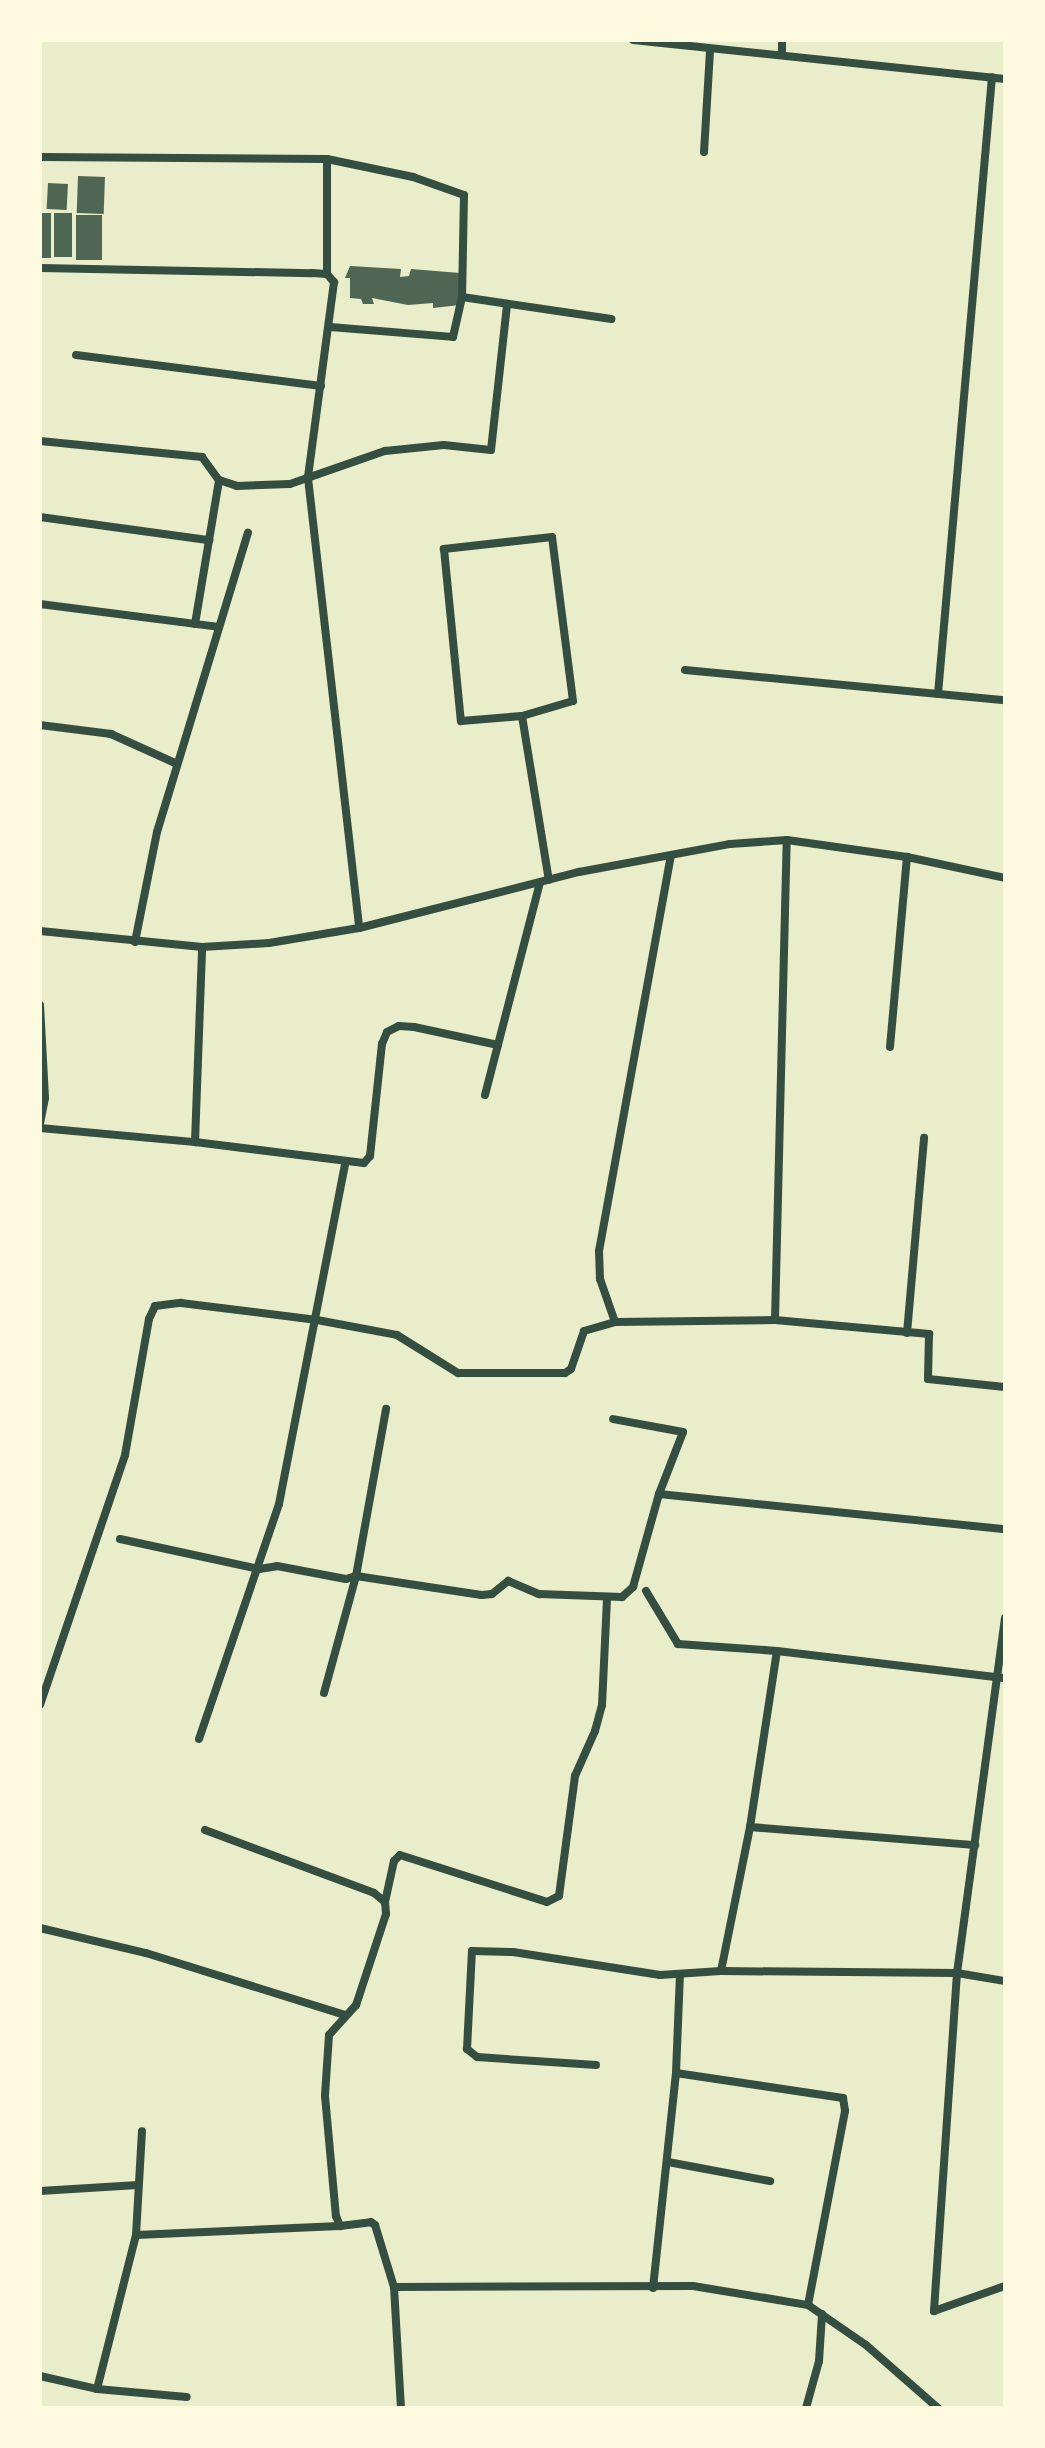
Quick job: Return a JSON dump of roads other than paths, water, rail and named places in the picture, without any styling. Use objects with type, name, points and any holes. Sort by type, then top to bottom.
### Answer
[{"type":"street","points":[[633,40],[1005,79]]},
{"type":"street","points":[[782,40],[782,55]]},
{"type":"street","points":[[704,152],[710,50]]},
{"type":"street","points":[[938,694],[992,77]]},
{"type":"street","points":[[40,157],[327,159],[413,177],[464,195],[462,297],[453,337],[330,327]]},
{"type":"street","points":[[327,159],[327,274],[334,282],[308,478],[359,928]]},
{"type":"street","points":[[40,268],[327,274]]},
{"type":"street","points":[[462,297],[611,319]]},
{"type":"street","points":[[40,441],[202,457],[219,480],[237,486],[290,484],[385,451],[444,445],[491,450],[507,304]]},
{"type":"street","points":[[76,355],[321,386]]},
{"type":"street","points":[[195,624],[219,480]]},
{"type":"street","points":[[40,517],[209,540]]},
{"type":"street","points":[[135,942],[157,832],[248,533]]},
{"type":"street","points":[[552,537],[573,701],[522,716],[461,721],[444,549],[552,537]]},
{"type":"street","points":[[40,604],[219,627]]},
{"type":"street","points":[[685,670],[1005,700]]},
{"type":"street","points":[[485,1095],[544,881],[522,716]]},
{"type":"street","points":[[40,725],[111,734],[177,764]]},
{"type":"street","points":[[40,931],[202,947],[269,943],[359,928],[544,881],[671,855],[730,844],[787,840],[907,857],[1005,878]]},
{"type":"street","points":[[775,1320],[787,840]]},
{"type":"street","points":[[615,1322],[600,1279],[599,1251],[671,855]]},
{"type":"street","points":[[890,1047],[907,857]]},
{"type":"street","points":[[195,1142],[202,947]]},
{"type":"street","points":[[40,1005],[45,1098],[40,1126],[195,1142],[345,1163],[364,1163],[370,1156],[382,1044],[387,1032],[399,1026],[414,1027],[498,1045]]},
{"type":"street","points":[[907,1333],[924,1138]]},
{"type":"street","points":[[199,1739],[279,1504],[345,1163]]},
{"type":"street","points":[[40,1705],[125,1455],[149,1319],[155,1306],[181,1303],[317,1320],[397,1335],[458,1373],[565,1373],[571,1369],[584,1331],[615,1322],[775,1320],[929,1334],[928,1379],[1005,1387]]},
{"type":"street","points":[[324,1693],[356,1576],[386,1409]]},
{"type":"street","points":[[120,1539],[259,1569],[277,1566],[346,1579],[356,1576],[482,1595],[492,1594],[508,1581],[539,1594],[622,1597],[633,1587],[659,1494],[683,1432],[613,1419]]},
{"type":"street","points":[[659,1494],[1005,1529]]},
{"type":"street","points":[[646,1591],[678,1644],[777,1651],[1002,1678]]},
{"type":"street","points":[[340,2226],[333,2209],[324,2077],[329,2035],[356,2005],[386,1914],[385,1902],[394,1861],[400,1855],[547,1902],[559,1896],[575,1776],[595,1731],[602,1705],[607,1597]]},
{"type":"street","points":[[1005,1618],[1002,1678],[957,1973],[934,2311],[1005,2286]]},
{"type":"street","points":[[721,1971],[750,1827],[777,1651]]},
{"type":"street","points":[[750,1827],[975,1845]]},
{"type":"street","points":[[205,1830],[374,1893],[385,1902]]},
{"type":"street","points":[[40,1928],[146,1953],[345,2015]]},
{"type":"street","points":[[596,2065],[477,2057],[467,2049],[472,1951],[513,1952],[660,1975],[721,1971],[957,1973],[1005,1981]]},
{"type":"street","points":[[653,2288],[676,2073],[680,1974]]},
{"type":"street","points":[[676,2073],[843,2098],[845,2111],[808,2305]]},
{"type":"street","points":[[97,2389],[136,2235],[142,2131]]},
{"type":"street","points":[[668,2162],[770,2181]]},
{"type":"street","points":[[40,2191],[138,2185]]},
{"type":"street","points":[[136,2235],[371,2222],[375,2225],[394,2287],[401,2408]]},
{"type":"street","points":[[394,2287],[693,2286],[808,2305],[888,2362],[938,2408]]},
{"type":"street","points":[[806,2408],[817,2370],[822,2314]]},
{"type":"street","points":[[40,2376],[97,2389],[187,2397]]}]
